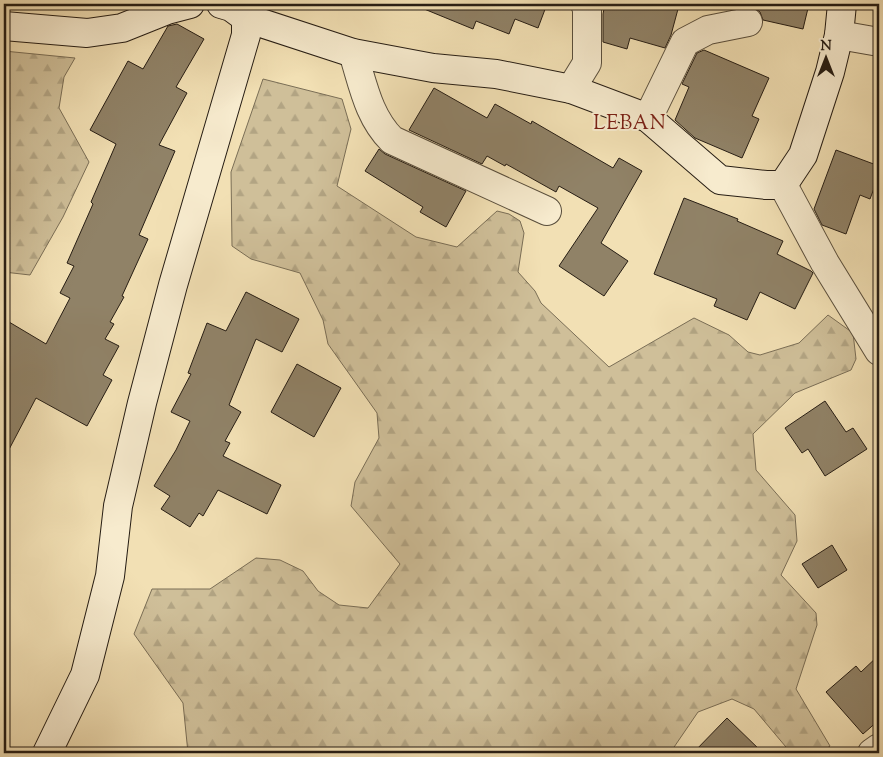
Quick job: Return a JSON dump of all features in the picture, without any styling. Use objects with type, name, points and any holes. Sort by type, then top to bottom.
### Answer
[{"type":"street","points":[[4,26],[87,33],[122,28],[166,10],[190,4]]},
{"type":"street","points":[[571,89],[588,63],[585,4]]},
{"type":"street","points":[[783,185],[803,155],[830,72],[839,36],[842,4]]},
{"type":"street","points":[[233,8],[354,53],[433,68],[496,74],[571,89],[648,118],[720,180],[783,185]]},
{"type":"street","points":[[47,753],[85,675],[110,576],[118,506],[142,402],[173,285],[246,36],[233,8]]},
{"type":"street","points":[[648,118],[685,42],[708,30],[748,22]]},
{"type":"street","points":[[839,36],[879,42]]},
{"type":"street","points":[[354,53],[373,114],[392,140],[547,211]]},
{"type":"street","points":[[783,185],[825,262],[879,351]]},
{"type":"street","points":[[872,753],[879,748]]},
{"type":"green space","points":[[4,51],[75,58],[64,77],[59,108],[89,162],[63,217],[30,275],[4,272]]},
{"type":"green space","points":[[263,79],[342,99],[351,129],[337,186],[416,237],[457,247],[497,211],[509,214],[520,221],[524,233],[518,272],[535,291],[541,303],[609,367],[694,318],[729,335],[748,352],[760,355],[799,343],[828,315],[853,333],[856,359],[851,370],[795,393],[753,434],[756,470],[795,515],[797,541],[781,575],[816,613],[817,625],[796,689],[830,746],[821,753],[791,753],[754,709],[732,699],[698,712],[670,753],[188,753],[183,703],[134,634],[152,589],[210,589],[256,558],[280,560],[303,571],[318,591],[339,605],[368,608],[400,564],[351,506],[355,482],[379,438],[377,413],[328,344],[323,320],[300,273],[251,259],[232,246],[231,172]]},
{"type":"building","points":[[412,4],[547,4],[538,28],[515,19],[509,34],[476,21],[473,29]]},
{"type":"building","points":[[605,4],[660,4],[678,9],[671,35],[665,48],[630,38],[627,49],[603,42]]},
{"type":"building","points":[[731,4],[809,4],[803,29],[763,20],[760,12],[753,7],[730,10]]},
{"type":"building","points":[[177,24],[204,39],[176,87],[187,93],[159,145],[175,151],[139,235],[148,239],[122,296],[124,297],[110,322],[114,324],[105,339],[119,346],[103,375],[112,380],[87,426],[36,398],[4,459],[4,319],[46,344],[70,298],[60,293],[74,266],[67,263],[93,204],[91,202],[116,144],[90,130],[128,61],[143,69],[168,26]]},
{"type":"building","points":[[704,50],[769,78],[752,116],[759,119],[742,158],[695,138],[675,120],[689,87],[682,84],[697,53]]},
{"type":"building","points":[[434,88],[487,118],[495,104],[531,124],[532,121],[613,168],[619,158],[642,171],[601,243],[628,261],[604,296],[559,266],[598,208],[559,186],[556,192],[506,164],[505,166],[487,156],[482,164],[409,130]]},
{"type":"building","points":[[379,149],[385,154],[466,191],[446,227],[420,212],[423,207],[365,171]]},
{"type":"building","points":[[836,150],[879,166],[879,175],[870,199],[860,195],[846,234],[822,225],[814,209]]},
{"type":"building","points":[[684,198],[738,219],[737,221],[783,241],[777,254],[813,273],[795,309],[760,292],[747,320],[714,306],[717,299],[654,274]]},
{"type":"building","points":[[246,292],[299,319],[282,352],[256,339],[229,405],[241,412],[225,441],[230,443],[223,456],[281,485],[267,514],[218,490],[203,516],[199,513],[190,527],[161,509],[170,496],[154,486],[176,450],[190,421],[171,412],[191,374],[188,373],[207,323],[226,331]]},
{"type":"building","points":[[297,364],[341,388],[314,437],[271,412]]},
{"type":"building","points":[[825,401],[846,432],[853,428],[867,449],[825,476],[808,449],[802,453],[785,428]]},
{"type":"building","points":[[832,545],[847,570],[818,588],[802,564]]},
{"type":"building","points":[[879,655],[879,720],[863,734],[826,692],[856,666],[861,672]]},
{"type":"building","points":[[727,718],[763,753],[693,753]]},
{"type":"district","name":"LEBAN","points":[[630,124]]}]
